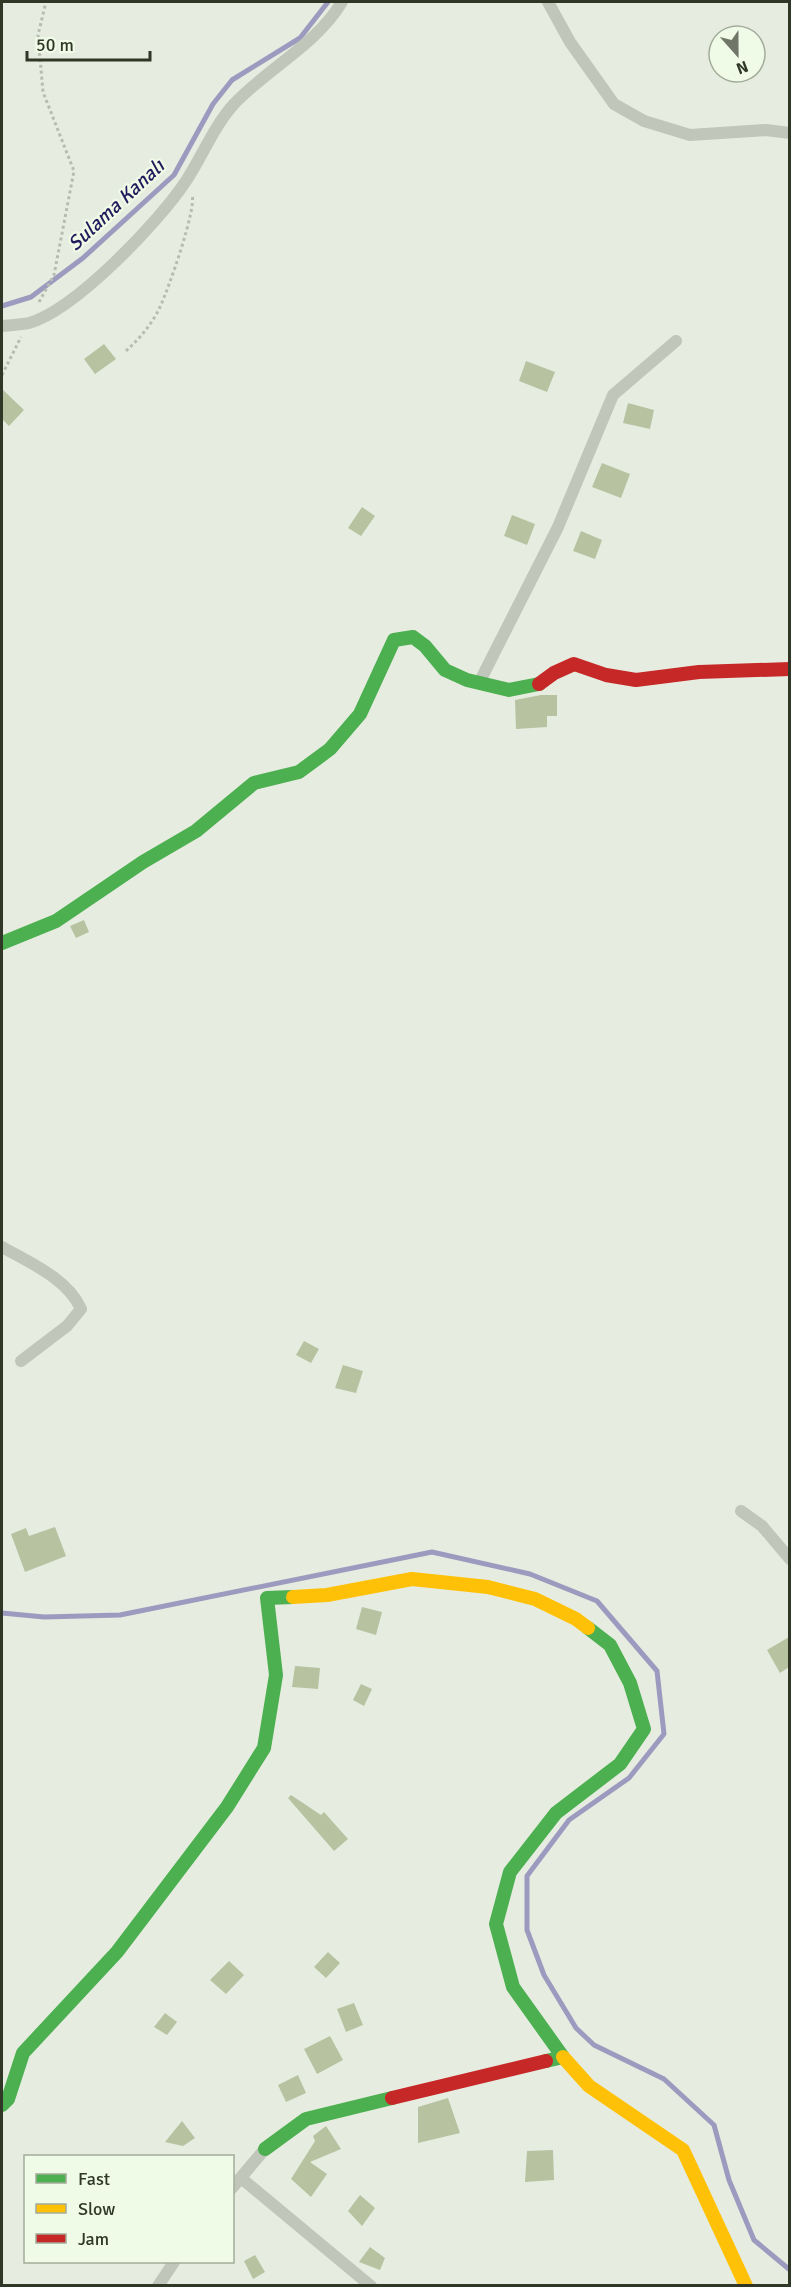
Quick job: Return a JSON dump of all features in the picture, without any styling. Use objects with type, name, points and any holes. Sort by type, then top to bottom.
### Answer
[{"type":"street","points":[[2,326],[28,323],[87,289],[152,223],[184,183],[232,107],[252,86],[331,20],[342,2]]},
{"type":"street","points":[[548,2],[570,42],[614,104],[644,121],[690,135],[766,130],[789,133]]},
{"type":"street","points":[[479,683],[558,527],[613,395],[676,341]]},
{"type":"street","points":[[2,943],[56,921],[144,862],[196,831],[235,796],[254,783],[299,772],[330,749],[360,714],[394,640],[413,638],[425,646],[445,670],[479,683],[509,690],[540,684],[554,673],[574,664],[606,675],[636,680],[699,672],[789,669]]},
{"type":"street","points":[[2,1246],[51,1275],[77,1300],[81,1309],[68,1326],[21,1361]]},
{"type":"street","points":[[741,1511],[762,1526],[789,1559]]},
{"type":"street","points":[[2,2105],[8,2099],[23,2053],[117,1952],[227,1807],[264,1748],[276,1675],[267,1598],[327,1595],[412,1579],[488,1587],[535,1599],[576,1619],[610,1645],[630,1683],[644,1729],[620,1764],[556,1813],[510,1872],[496,1924],[513,1987],[563,2057],[589,2086],[683,2150],[746,2286]]},
{"type":"street","points":[[234,2186],[265,2149],[306,2119],[563,2057]]},
{"type":"street","points":[[241,2178],[371,2286]]},
{"type":"street","points":[[158,2286],[173,2263]]},
{"type":"path","points":[[2,375],[54,275],[74,171],[43,92],[38,35],[46,2]]},
{"type":"path","points":[[126,351],[142,336],[160,308],[171,278],[192,217],[194,198],[184,183]]},
{"type":"building","points":[[104,344],[116,359],[95,374],[84,359]]},
{"type":"building","points":[[526,361],[555,372],[547,392],[519,381]]},
{"type":"building","points":[[2,389],[24,410],[9,426],[2,419]]},
{"type":"building","points":[[628,403],[654,410],[650,429],[623,423]]},
{"type":"building","points":[[602,463],[630,474],[621,498],[592,487]]},
{"type":"building","points":[[362,507],[375,516],[361,536],[348,528]]},
{"type":"building","points":[[512,515],[535,524],[527,545],[504,536]]},
{"type":"building","points":[[581,531],[602,540],[595,559],[573,551]]},
{"type":"building","points":[[541,695],[557,695],[557,716],[547,716],[547,727],[516,729],[515,700]]},
{"type":"building","points":[[84,920],[89,932],[76,938],[70,926]]},
{"type":"building","points":[[304,1341],[319,1349],[311,1363],[296,1355]]},
{"type":"building","points":[[343,1365],[363,1371],[356,1393],[335,1388]]},
{"type":"building","points":[[55,1527],[66,1556],[25,1572],[11,1534],[26,1528],[29,1536]]},
{"type":"building","points":[[362,1607],[382,1612],[376,1635],[356,1629]]},
{"type":"building","points":[[789,1637],[789,1667],[780,1673],[767,1650]]},
{"type":"building","points":[[295,1666],[320,1668],[318,1689],[292,1687]]},
{"type":"building","points":[[361,1684],[372,1689],[364,1706],[353,1700]]},
{"type":"building","points":[[291,1795],[321,1815],[324,1812],[348,1839],[334,1851],[288,1798]]},
{"type":"building","points":[[328,1952],[340,1963],[326,1978],[314,1967]]},
{"type":"building","points":[[229,1961],[244,1975],[226,1994],[210,1980]]},
{"type":"building","points":[[354,2003],[363,2025],[346,2032],[337,2009]]},
{"type":"building","points":[[165,2013],[177,2022],[167,2035],[154,2027]]},
{"type":"building","points":[[330,2036],[343,2060],[317,2074],[304,2049]]},
{"type":"building","points":[[298,2075],[306,2093],[286,2102],[278,2085]]},
{"type":"building","points":[[448,2098],[460,2133],[418,2143],[418,2107]]},
{"type":"building","points":[[182,2121],[195,2138],[183,2146],[165,2142]]},
{"type":"building","points":[[326,2126],[341,2149],[310,2162],[327,2174],[311,2197],[291,2179],[315,2141],[313,2136]]},
{"type":"building","points":[[553,2150],[554,2180],[525,2182],[527,2151]]},
{"type":"building","points":[[360,2195],[375,2208],[362,2226],[348,2211]]},
{"type":"building","points":[[370,2247],[385,2258],[380,2270],[359,2262]]},
{"type":"building","points":[[255,2255],[265,2272],[253,2279],[244,2261]]},
{"type":"waterway","name":"Sulama Kanalı","points":[[2,306],[31,297],[83,258],[174,175],[213,104],[232,80],[300,38],[328,2]]},
{"type":"waterway","points":[[2,1613],[44,1617],[120,1615],[432,1552],[530,1574],[597,1601],[657,1671],[664,1734],[629,1778],[569,1820],[527,1876],[527,1930],[544,1975],[576,2028],[594,2045],[664,2079],[714,2125],[729,2180],[754,2240],[790,2270]]},
{"type":"traffic: fast","points":[[2,943],[56,921],[143,862],[196,831],[254,783],[299,772],[330,749],[360,714],[394,640],[413,637],[425,646],[445,670],[467,680],[509,690],[539,684]]},
{"type":"traffic: fast","points":[[2,2105],[8,2099],[23,2053],[117,1952],[227,1807],[264,1748],[276,1675],[267,1598],[293,1597]]},
{"type":"traffic: fast","points":[[546,2061],[563,2057],[513,1987],[496,1924],[510,1872],[556,1813],[620,1764],[644,1729],[630,1683],[610,1645],[588,1628]]},
{"type":"traffic: fast","points":[[265,2149],[306,2119],[392,2098]]},
{"type":"traffic: slow","points":[[293,1597],[327,1595],[412,1579],[488,1587],[535,1599],[576,1619],[588,1628]]},
{"type":"traffic: slow","points":[[563,2057],[589,2086],[683,2150],[746,2286]]},
{"type":"traffic: jam","points":[[539,684],[554,673],[574,664],[606,675],[636,680],[699,672],[790,669]]},
{"type":"traffic: jam","points":[[392,2098],[546,2061]]}]
